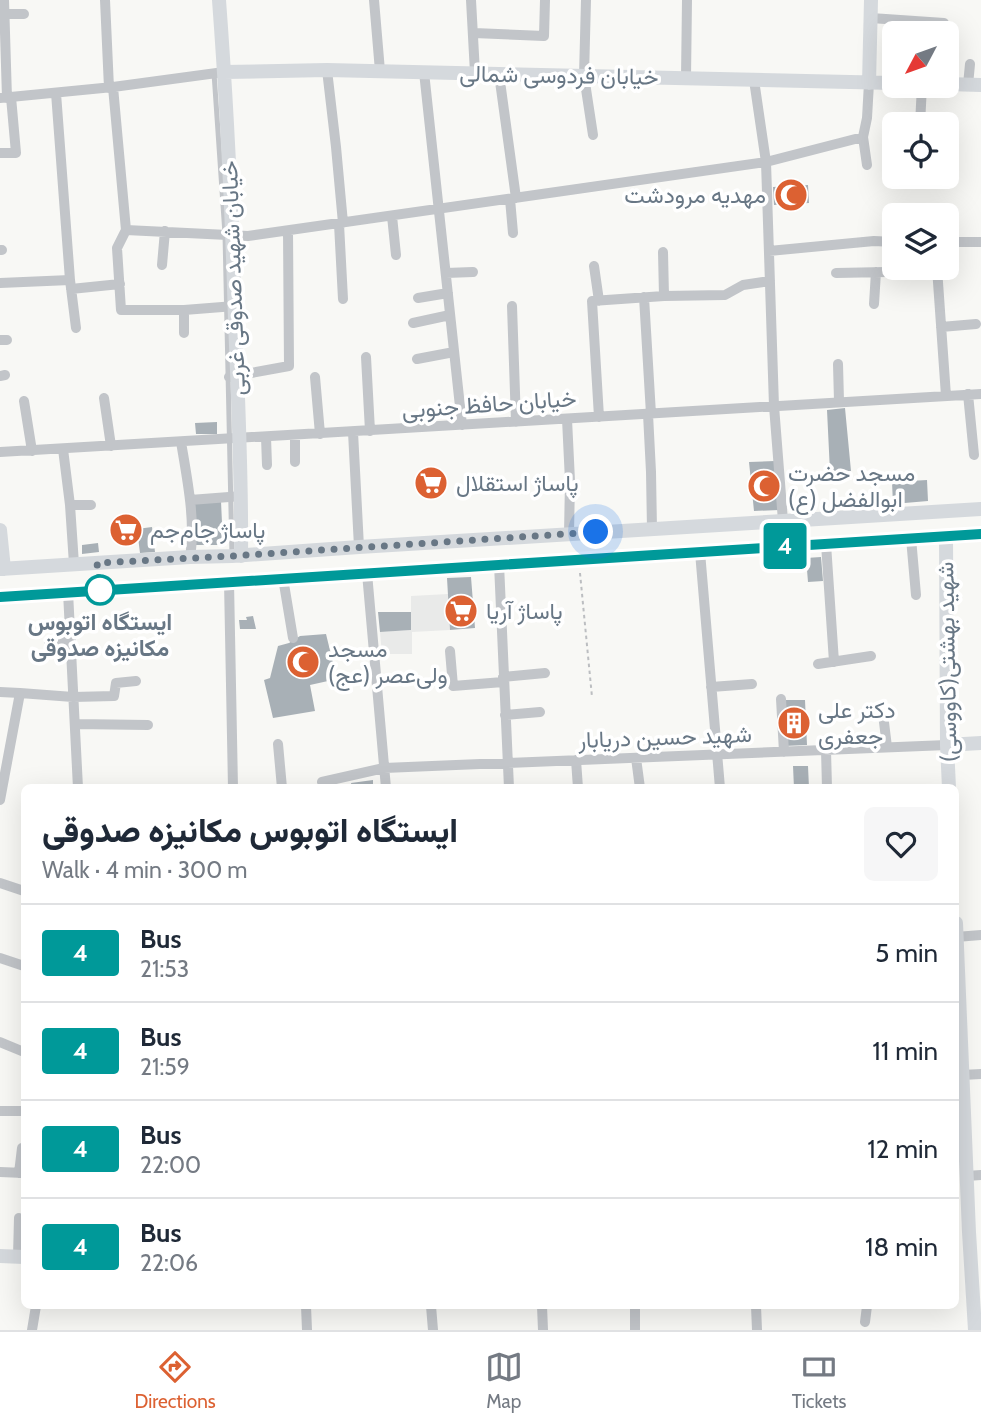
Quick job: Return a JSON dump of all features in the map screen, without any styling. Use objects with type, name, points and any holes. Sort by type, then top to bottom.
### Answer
[{"type":"street","points":[[0,153],[16,153],[6,98],[4,0]]},
{"type":"street","points":[[104,0],[126,230],[117,248],[121,310],[184,310],[231,306]]},
{"type":"street","name":"خیابان شهید صدوقی غربی","points":[[219,0],[219,72],[229,235],[237,556]]},
{"type":"street","points":[[374,0],[380,71]]},
{"type":"street","points":[[471,0],[475,74]]},
{"type":"street","points":[[474,33],[544,36],[545,0]]},
{"type":"street","points":[[586,0],[584,76],[593,135]]},
{"type":"street","points":[[686,78],[687,0]]},
{"type":"street","points":[[867,165],[863,137],[867,118],[871,0]]},
{"type":"street","points":[[4,14],[24,14]]},
{"type":"street","points":[[871,18],[915,21]]},
{"type":"street","points":[[970,64],[975,85]]},
{"type":"street","points":[[327,70],[336,147],[343,299]]},
{"type":"street","name":"خیابان فردوسی شمالی","points":[[219,72],[327,70],[882,83]]},
{"type":"street","points":[[6,98],[219,72]]},
{"type":"street","points":[[424,72],[462,425]]},
{"type":"street","points":[[499,74],[513,199],[513,233]]},
{"type":"street","points":[[754,80],[766,162],[774,406],[783,521]]},
{"type":"street","points":[[56,93],[76,328]]},
{"type":"street","points":[[126,230],[248,236],[288,231],[766,162],[863,137]]},
{"type":"street","points":[[392,216],[396,255]]},
{"type":"street","points":[[162,265],[164,231]]},
{"type":"street","points":[[233,376],[289,366],[288,231]]},
{"type":"street","points":[[769,251],[882,241]]},
{"type":"street","points":[[959,243],[981,242]]},
{"type":"street","points":[[663,252],[664,296]]},
{"type":"street","points":[[594,266],[599,417]]},
{"type":"street","points":[[446,273],[473,272]]},
{"type":"street","points":[[874,304],[876,272]]},
{"type":"street","points":[[836,273],[882,272]]},
{"type":"street","points":[[938,280],[946,396]]},
{"type":"street","points":[[596,301],[725,295],[743,285],[770,281]]},
{"type":"street","points":[[0,283],[120,284]]},
{"type":"street","points":[[418,298],[448,293]]},
{"type":"street","points":[[644,297],[652,529]]},
{"type":"street","points":[[512,306],[516,422]]},
{"type":"street","points":[[184,310],[184,333]]},
{"type":"street","points":[[413,323],[450,315]]},
{"type":"street","points":[[941,327],[976,324]]},
{"type":"street","points":[[417,359],[454,352]]},
{"type":"street","points":[[366,357],[370,431]]},
{"type":"street","points":[[838,364],[839,401]]},
{"type":"street","points":[[315,377],[320,434]]},
{"type":"street","points":[[968,394],[974,455]]},
{"type":"street","name":"خیابان حافظ جنوبی","points":[[0,452],[981,394]]},
{"type":"street","points":[[104,398],[111,446]]},
{"type":"street","points":[[24,401],[32,451]]},
{"type":"street","points":[[567,419],[569,534]]},
{"type":"street","points":[[353,432],[359,547]]},
{"type":"street","points":[[295,435],[295,462]]},
{"type":"street","points":[[265,437],[267,465]]},
{"type":"street","points":[[181,442],[190,500],[193,541],[190,557]]},
{"type":"street","points":[[63,449],[71,505],[74,564]]},
{"type":"street","points":[[190,500],[237,496]]},
{"type":"street","points":[[71,505],[91,505]]},
{"type":"street","points":[[0,530],[2,569],[981,509]]},
{"type":"street","points":[[0,597],[981,534]]},
{"type":"street","name":"شهید بهشتی(کاووسی)","points":[[946,536],[949,784]]},
{"type":"street","points":[[911,538],[916,595]]},
{"type":"street","points":[[826,544],[834,662]]},
{"type":"street","points":[[700,552],[720,784]]},
{"type":"street","points":[[499,564],[509,784]]},
{"type":"street","points":[[367,573],[386,784]]},
{"type":"street","points":[[284,578],[293,638]]},
{"type":"street","points":[[229,582],[233,784]]},
{"type":"street","points":[[68,592],[78,784]]},
{"type":"street","points":[[49,641],[71,640]]},
{"type":"street","points":[[450,651],[453,686],[545,673]]},
{"type":"street","points":[[818,664],[871,656]]},
{"type":"street","points":[[0,692],[73,697],[114,696],[116,683],[136,681]]},
{"type":"street","points":[[711,687],[752,684]]},
{"type":"street","points":[[0,800],[20,693]]},
{"type":"street","points":[[781,699],[784,752]]},
{"type":"street","points":[[505,715],[540,712]]},
{"type":"street","points":[[883,713],[887,747]]},
{"type":"street","points":[[75,724],[148,725]]},
{"type":"street","points":[[947,745],[981,743]]},
{"type":"street","points":[[278,744],[282,784]]},
{"type":"street","name":"شهید حسین دریابار","points":[[322,782],[384,768],[947,745]]},
{"type":"street","points":[[827,750],[827,784]]},
{"type":"street","points":[[636,758],[639,784]]},
{"type":"street","points":[[576,760],[578,784]]},
{"type":"street","points":[[0,883],[21,890]]},
{"type":"street","points":[[959,937],[981,935]]},
{"type":"street","points":[[0,957],[21,964]]},
{"type":"street","points":[[0,1042],[21,1051]]},
{"type":"street","points":[[959,1062],[967,1169],[974,1203],[977,1296],[975,1330]]},
{"type":"street","points":[[962,1075],[981,1074]]},
{"type":"street","points":[[0,1111],[21,1111]]},
{"type":"street","points":[[0,1172],[21,1173]]},
{"type":"street","points":[[0,1256],[21,1257],[19,1219]]},
{"type":"street","points":[[959,1295],[977,1296]]},
{"type":"street","points":[[32,1330],[36,1309]]},
{"type":"street","points":[[306,1309],[307,1330]]},
{"type":"street","points":[[427,1330],[433,1330],[431,1309]]},
{"type":"street","points":[[542,1309],[543,1330]]},
{"type":"street","points":[[635,1309],[635,1330]]},
{"type":"street","points":[[756,1309],[757,1330]]},
{"type":"street","points":[[865,1322],[866,1309]]},
{"type":"path","points":[[578,559],[592,697]]},
{"type":"shaded area","points":[[448,594],[450,630],[412,632],[412,654],[382,654],[380,632],[411,630],[411,596]]},
{"type":"building","name":"مهدیه مرودشت","points":[[808,185],[809,203],[774,205],[773,187]]},
{"type":"building","points":[[845,408],[851,471],[830,472],[827,410]]},
{"type":"building","points":[[217,422],[217,434],[196,434],[195,423]]},
{"type":"building","name":"مسجد حضرت ابوالفضل (ع)","points":[[775,461],[779,510],[754,511],[749,462]]},
{"type":"building","points":[[927,480],[928,501],[893,504],[892,482]]},
{"type":"building","points":[[221,501],[223,545],[196,545],[193,503]]},
{"type":"building","points":[[152,527],[155,552],[140,553],[137,529]]},
{"type":"building","points":[[98,543],[99,552],[82,554],[82,545]]},
{"type":"building","points":[[821,557],[823,581],[808,582],[806,558]]},
{"type":"building","name":"پاساژ آریا","points":[[471,577],[475,628],[450,630],[447,578]]},
{"type":"building","points":[[378,612],[411,612],[411,630],[380,632]]},
{"type":"building","points":[[253,616],[256,629],[240,629],[239,620],[247,620],[246,617]]},
{"type":"building","name":"مسجد ولی‌عصر (عج)","points":[[326,634],[337,679],[310,685],[315,711],[273,718],[264,680],[270,678],[278,646],[300,636]]},
{"type":"building","name":"دکتر علی جعفری","points":[[781,700],[805,700],[807,745],[783,746]]},
{"type":"building","points":[[793,766],[808,766],[809,784],[794,784]]},
{"type":"building","points":[[373,780],[373,784],[351,783]]},
{"type":"bus line","name":"4","points":[[0,597],[981,534]]},
{"type":"place","name":"مهدیه مرودشت","points":[[791,195]]},
{"type":"place","name":"پاساژ استقلال","points":[[431,483]]},
{"type":"place","name":"مسجد حضرت ابوالفضل (ع)","points":[[764,486]]},
{"type":"place","name":"پاساژ جام‌جم","points":[[126,530]]},
{"type":"place","name":"ایستگاه اتوبوس مکانیزه صدوقی","points":[[100,590]]},
{"type":"place","name":"پاساژ آریا","points":[[461,611]]},
{"type":"place","name":"مسجد ولی‌عصر (عج)","points":[[303,662]]},
{"type":"place","name":"دکتر علی جعفری","points":[[794,723]]},
{"type":"route","points":[[100,590],[97,563],[596,532]]}]
